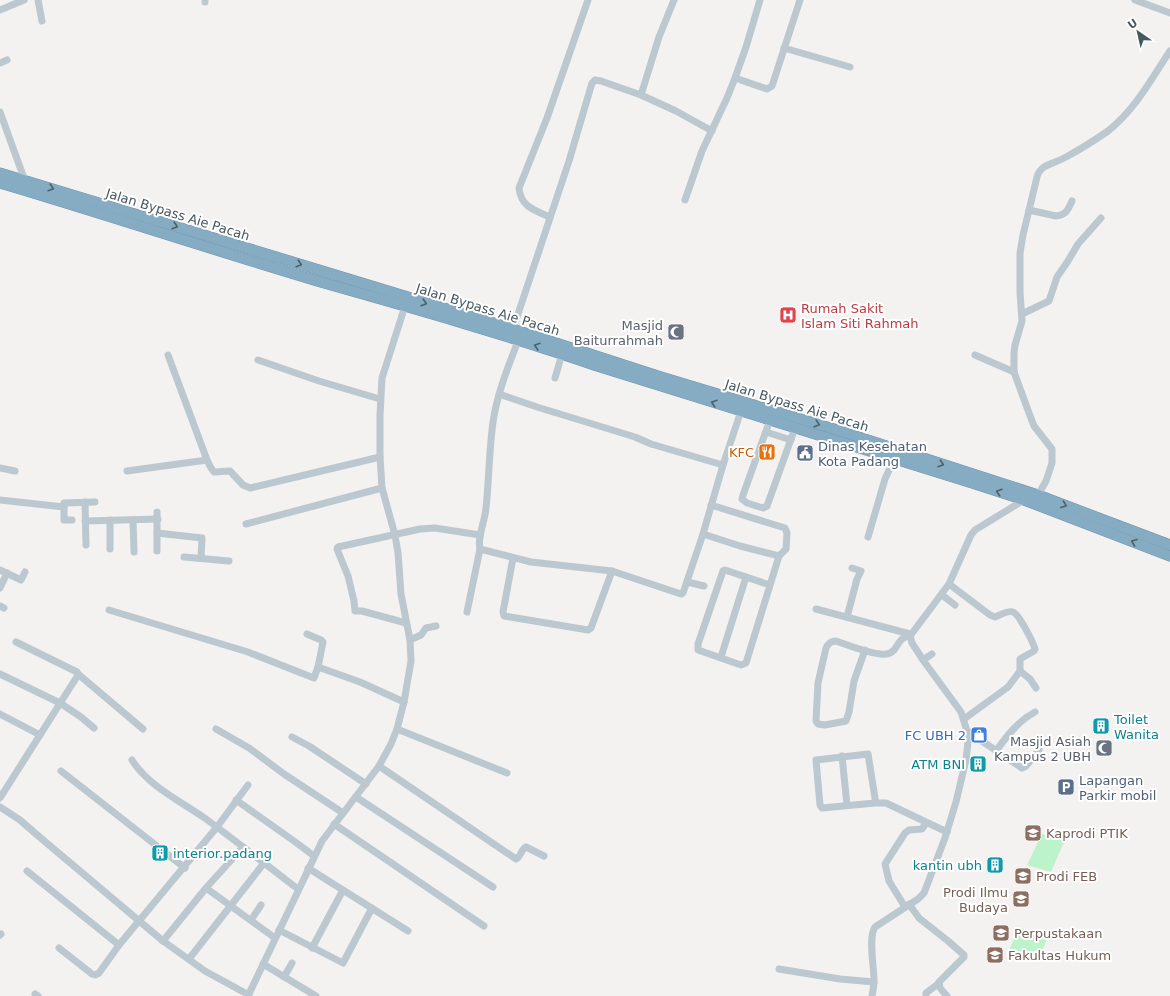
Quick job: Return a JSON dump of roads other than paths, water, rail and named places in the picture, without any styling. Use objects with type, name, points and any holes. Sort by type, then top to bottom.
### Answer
[{"type":"highway","name":"Jalan Bypass Aie Pacah","points":[[0,173],[25,180],[140,221],[512,329],[589,359],[823,426],[973,479],[1038,496],[1084,518],[1170,545]]},
{"type":"highway","points":[[0,183],[140,221],[324,283],[562,354],[589,359],[741,411],[894,459],[973,479],[1024,500],[1084,518],[1170,556]]},
{"type":"street","points":[[0,10],[24,0]]},
{"type":"street","points":[[38,0],[42,21]]},
{"type":"street","points":[[550,217],[532,210],[524,203],[520,197],[519,188],[547,118],[588,0]]},
{"type":"street","points":[[641,95],[659,37],[674,0]]},
{"type":"street","points":[[685,200],[702,150],[735,78],[760,0]]},
{"type":"street","points":[[735,78],[763,88],[770,88],[773,83],[800,0]]},
{"type":"street","points":[[1135,0],[1170,13]]},
{"type":"street","points":[[784,48],[850,67]]},
{"type":"street","points":[[1038,496],[1046,481],[1052,463],[1052,449],[1034,426],[1014,372],[1015,345],[1022,321],[1020,253],[1037,177],[1040,171],[1088,144],[1123,117],[1134,104],[1170,51]]},
{"type":"street","points":[[512,329],[569,161],[584,106],[593,81],[601,81],[641,95],[676,111],[712,131]]},
{"type":"street","points":[[0,112],[25,180]]},
{"type":"street","points":[[1029,210],[1060,216],[1066,213],[1072,201]]},
{"type":"street","points":[[1022,314],[1049,302],[1057,277],[1078,244],[1102,218]]},
{"type":"street","points":[[0,807],[26,825],[164,941],[189,960],[205,971],[249,995],[322,841],[379,766],[391,744],[397,729],[404,702],[411,661],[410,640],[401,594],[395,535],[382,488],[380,457],[380,399],[382,378],[405,306]]},
{"type":"street","points":[[467,612],[480,549],[480,536],[484,524],[493,423],[499,394],[518,341]]},
{"type":"street","points":[[555,378],[562,354]]},
{"type":"street","points":[[168,355],[207,460],[214,472],[230,471],[243,485],[250,488],[380,457]]},
{"type":"street","points":[[975,355],[1014,372]]},
{"type":"street","points":[[258,360],[319,381],[380,399]]},
{"type":"street","points":[[499,394],[635,437],[651,444],[723,464]]},
{"type":"street","points":[[480,549],[531,562],[612,571],[681,594],[684,592],[703,534],[723,464],[741,411]]},
{"type":"street","points":[[770,420],[743,495],[742,499],[747,503],[763,508],[767,506],[795,428]]},
{"type":"street","points":[[766,432],[791,440]]},
{"type":"street","points":[[868,537],[885,479],[894,459]]},
{"type":"street","points":[[127,471],[207,460]]},
{"type":"street","points":[[0,468],[15,472]]},
{"type":"street","points":[[246,524],[382,488]]},
{"type":"street","points":[[0,500],[64,507]]},
{"type":"street","points":[[865,650],[854,681],[846,721],[825,725],[818,724],[816,721],[818,683],[828,644],[836,641],[865,650],[886,654],[894,650],[898,642],[905,636],[910,635],[942,595],[949,584],[971,535],[975,530],[1024,500]]},
{"type":"street","points":[[85,502],[86,545]]},
{"type":"street","points":[[72,520],[64,520],[64,503],[95,502]]},
{"type":"street","points":[[711,505],[785,528],[787,533],[786,549],[779,556],[746,663],[741,665],[698,651],[698,644],[722,572],[725,570],[770,584]]},
{"type":"street","points":[[85,521],[133,520],[157,515],[157,551]]},
{"type":"street","points":[[110,520],[110,549]]},
{"type":"street","points":[[133,520],[134,552]]},
{"type":"street","points":[[406,623],[362,611],[355,611],[348,576],[337,549],[340,546],[420,529],[435,528],[480,536]]},
{"type":"street","points":[[158,533],[202,538],[201,558]]},
{"type":"street","points":[[703,534],[740,546],[779,556]]},
{"type":"street","points":[[184,557],[229,561]]},
{"type":"street","points":[[513,558],[503,612],[504,616],[588,630],[591,628],[612,571]]},
{"type":"street","points":[[846,617],[857,578],[861,571],[852,568]]},
{"type":"street","points":[[0,588],[3,572],[21,580],[25,572]]},
{"type":"street","points":[[722,658],[746,577]]},
{"type":"street","points":[[687,582],[704,586]]},
{"type":"street","points":[[949,584],[990,615],[995,617],[1011,611],[1016,614],[1036,649],[1020,659],[1020,671],[1008,687],[964,719]]},
{"type":"street","points":[[942,595],[955,605]]},
{"type":"street","points":[[816,609],[910,635]]},
{"type":"street","points":[[109,610],[248,652],[314,678],[318,667],[323,642],[307,634]]},
{"type":"street","points":[[410,640],[421,635],[426,628],[436,626]]},
{"type":"street","points":[[872,996],[874,982],[871,940],[872,931],[875,927],[921,897],[924,893],[947,832],[956,802],[968,749],[967,731],[961,712],[953,699],[923,660],[912,643],[910,635]]},
{"type":"street","points":[[16,642],[77,672],[143,729]]},
{"type":"street","points":[[923,660],[932,654]]},
{"type":"street","points":[[318,667],[360,682],[404,702]]},
{"type":"street","points":[[1020,671],[1030,679],[1036,688]]},
{"type":"street","points":[[0,674],[60,703],[81,716],[94,728]]},
{"type":"street","points":[[0,797],[78,674]]},
{"type":"street","points":[[996,751],[1013,730],[1035,712]]},
{"type":"street","points":[[0,714],[40,735]]},
{"type":"street","points":[[216,729],[249,748],[284,774],[343,813]]},
{"type":"street","points":[[397,729],[507,773]]},
{"type":"street","points":[[967,731],[1022,768],[1026,766],[1039,750]]},
{"type":"street","points":[[292,737],[309,746],[366,784]]},
{"type":"street","points":[[875,803],[876,798],[868,754],[818,759],[816,761],[820,805],[823,808],[886,803],[947,832]]},
{"type":"street","points":[[842,756],[847,806]]},
{"type":"street","points":[[132,760],[142,773],[175,800],[184,804],[298,889]]},
{"type":"street","points":[[379,766],[516,858],[519,857],[526,847],[544,856]]},
{"type":"street","points":[[62,771],[184,868]]},
{"type":"street","points":[[59,948],[94,975],[99,972],[119,945],[217,828],[248,784]]},
{"type":"street","points":[[356,797],[493,887]]},
{"type":"street","points":[[236,800],[314,856]]},
{"type":"street","points":[[926,823],[922,828],[909,830],[905,833],[886,860],[885,864],[889,881],[907,906],[919,918],[964,955],[964,957],[938,984],[926,993],[926,996]]},
{"type":"street","points":[[334,824],[484,926]]},
{"type":"street","points":[[164,941],[206,888],[243,847]]},
{"type":"street","points":[[189,960],[264,863]]},
{"type":"street","points":[[308,868],[408,931]]},
{"type":"street","points":[[27,871],[119,945]]},
{"type":"street","points":[[206,888],[275,938]]},
{"type":"street","points":[[312,948],[343,890]]},
{"type":"street","points":[[251,920],[261,905]]},
{"type":"street","points":[[279,930],[344,963],[372,908]]},
{"type":"street","points":[[284,977],[292,963]]},
{"type":"street","points":[[263,964],[316,996]]},
{"type":"street","points":[[779,969],[840,979],[874,982]]},
{"type":"street","points":[[938,984],[947,996]]},
{"type":"place","name":"Rumah Sakit Islam Siti Rahmah","points":[[788,315]]},
{"type":"place","name":"Masjid Baiturrahmah","points":[[676,332]]},
{"type":"place","name":"KFC","points":[[767,452]]},
{"type":"place","name":"Dinas Kesehatan Kota Padang","points":[[805,453]]},
{"type":"place","name":"Toilet Wanita","points":[[1101,726]]},
{"type":"place","name":"FC UBH 2","points":[[979,735]]},
{"type":"place","name":"Masjid Asiah Kampus 2 UBH","points":[[1104,748]]},
{"type":"place","name":"ATM BNI","points":[[978,764]]},
{"type":"place","name":"Lapangan Parkir mobil","points":[[1066,787]]},
{"type":"place","name":"Kaprodi PTIK","points":[[1033,833]]},
{"type":"place","name":"interior.padang","points":[[160,853]]},
{"type":"place","name":"kantin ubh","points":[[995,865]]},
{"type":"place","name":"Prodi FEB","points":[[1023,876]]},
{"type":"place","name":"Prodi Ilmu Budaya","points":[[1021,899]]},
{"type":"place","name":"Perpustakaan","points":[[1001,933]]},
{"type":"place","name":"Fakultas Hukum","points":[[995,955]]}]
